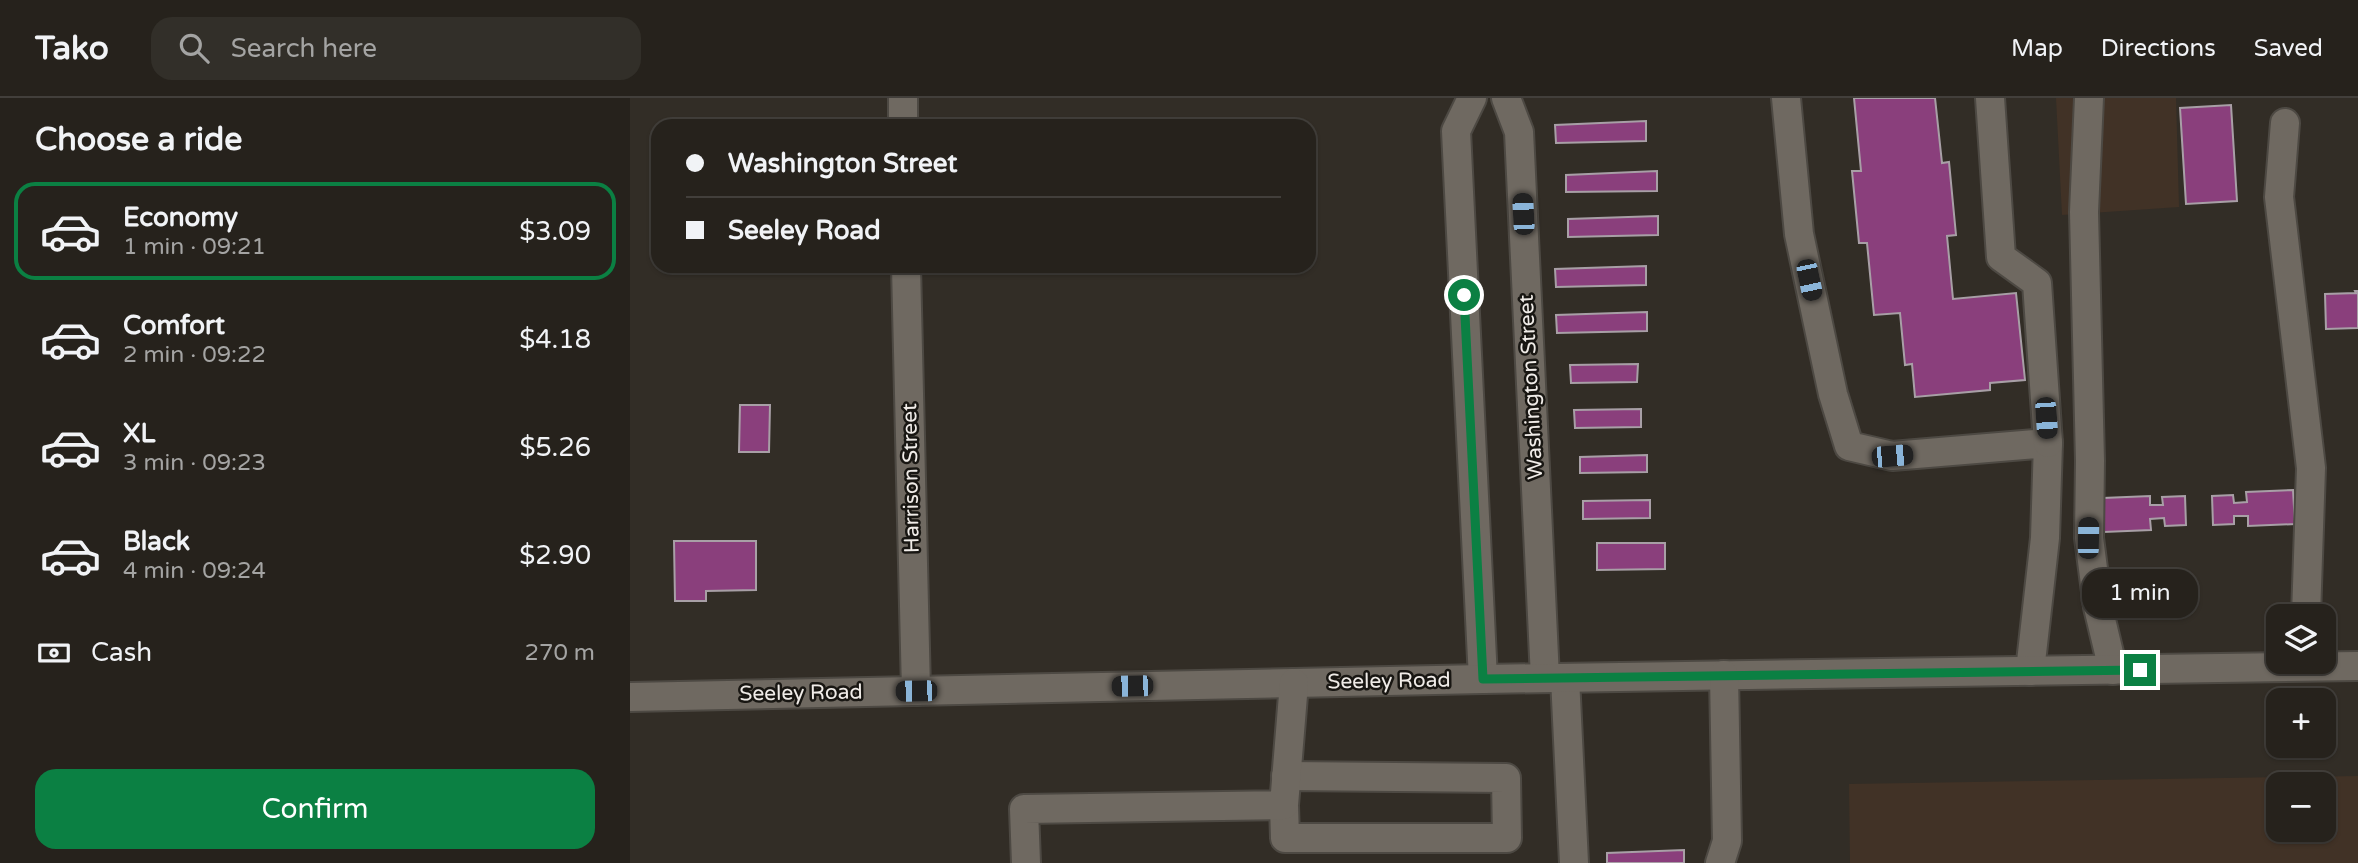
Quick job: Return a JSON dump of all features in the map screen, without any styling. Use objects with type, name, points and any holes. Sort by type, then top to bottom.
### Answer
[{"type":"street","points":[[902,98],[903,119]]},
{"type":"street","points":[[1472,98],[1456,131],[1483,679]]},
{"type":"street","name":"Washington Street","points":[[1506,98],[1519,132],[1555,678],[1574,863]]},
{"type":"street","points":[[1786,98],[1799,234],[1833,394],[1849,446],[1892,456],[2048,443]]},
{"type":"street","points":[[1990,98],[2001,257],[2037,283],[2048,443],[2045,538],[2030,671]]},
{"type":"street","points":[[2089,98],[2084,212],[2090,461],[2088,538],[2098,607],[2113,670]]},
{"type":"street","points":[[2286,123],[2279,197],[2311,468],[2306,604]]},
{"type":"street","name":"Harrison Street","points":[[906,273],[916,691]]},
{"type":"street","name":"Seeley Road","points":[[630,697],[2266,665]]},
{"type":"street","name":"Seeley Road","points":[[2336,665],[2358,666]]},
{"type":"street","points":[[1720,863],[1727,841],[1724,675]]},
{"type":"street","points":[[1286,776],[1506,778],[1507,838],[1285,838],[1283,805],[1294,683]]},
{"type":"street","points":[[1026,863],[1024,809],[1283,805]]},
{"type":"shaded area","points":[[2056,98],[2176,98],[2179,207],[2062,215]]},
{"type":"shaded area","points":[[2336,776],[2358,776],[2358,863],[1850,863],[1849,784],[2266,777],[2266,842],[2336,842]]},
{"type":"building","points":[[1854,98],[1935,98],[1942,163],[1949,162],[1956,235],[1947,236],[1953,299],[2016,293],[2025,380],[1990,383],[1990,390],[1915,397],[1912,364],[1905,365],[1900,313],[1874,315],[1867,243],[1859,243],[1852,171],[1861,171]]},
{"type":"building","points":[[2231,105],[2237,201],[2186,204],[2180,108]]},
{"type":"building","points":[[1646,121],[1646,141],[1556,143],[1555,125]]},
{"type":"building","points":[[1657,171],[1657,191],[1566,192],[1566,175]]},
{"type":"building","points":[[1658,216],[1658,235],[1568,237],[1568,219]]},
{"type":"building","points":[[1646,266],[1646,285],[1556,287],[1555,269]]},
{"type":"building","points":[[2355,291],[2358,291],[2358,328],[2326,329],[2325,294],[2356,293]]},
{"type":"building","points":[[1647,312],[1647,331],[1557,333],[1556,315]]},
{"type":"building","points":[[1638,364],[1637,382],[1571,383],[1570,365]]},
{"type":"building","points":[[740,405],[770,405],[769,452],[739,452]]},
{"type":"building","points":[[1641,409],[1641,427],[1575,428],[1574,410]]},
{"type":"building","points":[[1647,455],[1647,472],[1580,473],[1580,457]]},
{"type":"building","points":[[2293,490],[2295,524],[2248,526],[2248,516],[2234,516],[2234,524],[2213,525],[2212,496],[2233,495],[2234,503],[2247,502],[2246,492]]},
{"type":"building","points":[[2150,496],[2150,505],[2163,505],[2162,497],[2185,496],[2186,525],[2165,526],[2164,518],[2150,519],[2151,530],[2104,532],[2103,498]]},
{"type":"building","points":[[1650,500],[1650,518],[1583,519],[1583,501]]},
{"type":"building","points":[[674,541],[756,541],[756,590],[706,591],[706,601],[675,601]]},
{"type":"building","points":[[1597,543],[1665,543],[1665,569],[1597,570]]},
{"type":"building","points":[[1684,850],[1684,863],[1607,863],[1607,853]]},
{"type":"route","points":[[1464,295],[1483,679],[2140,670]]}]
